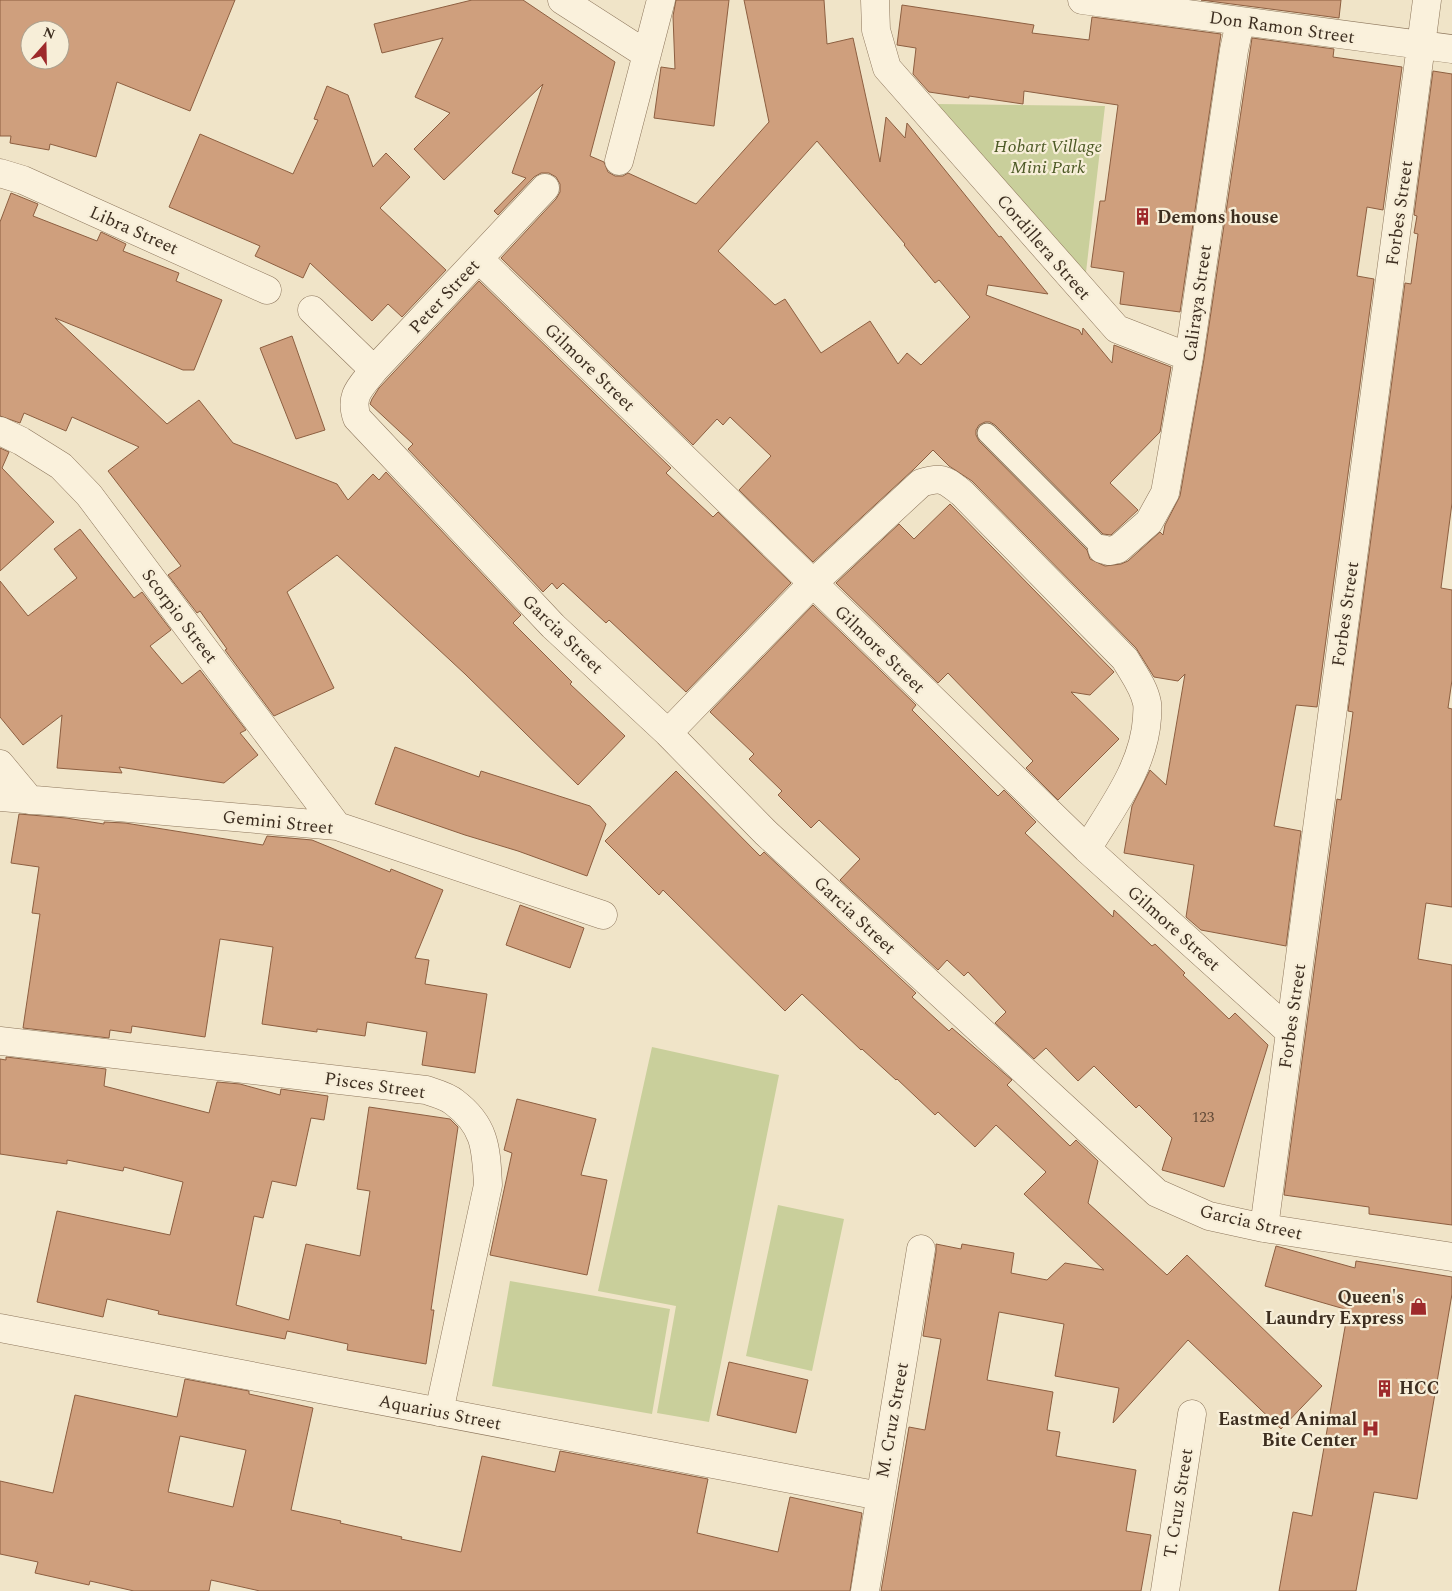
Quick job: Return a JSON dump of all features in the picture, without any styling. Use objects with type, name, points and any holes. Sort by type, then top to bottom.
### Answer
[{"type":"street","points":[[562,0],[646,54]]},
{"type":"street","points":[[619,161],[661,0]]},
{"type":"street","name":"Cordillera Street","points":[[874,0],[876,30],[887,68],[1090,299],[1117,329],[1189,357]]},
{"type":"street","name":"Don Ramon Street","points":[[1088,0],[1240,22],[1452,49]]},
{"type":"street","name":"Forbes Street","points":[[1264,1228],[1428,0]]},
{"type":"street","name":"Caliraya Street","points":[[1102,549],[1109,551],[1118,549],[1149,522],[1166,493],[1189,357],[1234,50],[1240,22]]},
{"type":"street","name":"Libra Street","points":[[0,173],[23,180],[267,290]]},
{"type":"street","name":"Peter Street","points":[[353,408],[354,397],[374,370],[545,188]]},
{"type":"street","name":"Gilmore Street","points":[[479,259],[1087,849],[1290,1032]]},
{"type":"street","points":[[312,310],[374,370]]},
{"type":"street","name":"Garcia Street","points":[[353,408],[356,418],[553,626],[668,733],[766,833],[1157,1193],[1209,1216],[1264,1228],[1452,1257]]},
{"type":"street","name":"Scorpio Street","points":[[0,431],[21,441],[61,466],[89,495],[337,826]]},
{"type":"street","points":[[668,733],[812,584],[921,483],[936,478],[946,481],[962,493],[1125,659],[1143,691],[1148,704],[1146,728],[1139,756],[1128,780],[1087,849]]},
{"type":"street","points":[[0,764],[30,800]]},
{"type":"street","name":"Gemini Street","points":[[0,797],[337,826],[603,915]]},
{"type":"street","name":"Pisces Street","points":[[0,1041],[426,1090],[454,1101],[478,1126],[486,1151],[488,1185],[439,1412]]},
{"type":"street","name":"M. Cruz Street","points":[[865,1591],[921,1249]]},
{"type":"street","name":"Aquarius Street","points":[[0,1328],[880,1496]]},
{"type":"street","name":"T. Cruz Street","points":[[1165,1591],[1192,1414]]},
{"type":"lane","points":[[987,434],[1102,549]]},
{"type":"green space","name":"Hobart Village Mini Park","points":[[936,104],[1105,106],[1085,281]]},
{"type":"green space","points":[[652,1047],[779,1075],[709,1422],[657,1413],[676,1306],[598,1291]]},
{"type":"green space","points":[[778,1205],[844,1219],[812,1371],[746,1356]]},
{"type":"green space","points":[[510,1281],[670,1309],[652,1414],[492,1386]]},
{"type":"building","points":[[0,0],[235,0],[190,111],[117,82],[96,157],[50,144],[49,150],[10,143],[11,136],[0,136]]},
{"type":"building","points":[[472,0],[523,0],[615,62],[590,156],[604,162],[608,172],[615,176],[623,176],[628,173],[696,204],[769,122],[744,0],[824,0],[827,44],[853,38],[880,162],[886,117],[905,138],[907,123],[999,237],[1001,236],[1048,294],[988,285],[986,295],[1079,330],[1082,335],[1083,328],[1112,363],[1114,345],[1171,367],[1160,432],[1110,483],[1138,510],[1111,535],[1103,534],[995,425],[985,422],[979,425],[976,430],[979,441],[1087,550],[1090,559],[1105,566],[1128,561],[1160,532],[1163,535],[1165,525],[1180,496],[1204,359],[1252,38],[1334,49],[1333,57],[1402,67],[1383,210],[1367,207],[1357,276],[1374,279],[1317,707],[1296,705],[1274,826],[1301,831],[1286,946],[1201,930],[1186,917],[1194,865],[1124,853],[1132,806],[1150,770],[1166,785],[1185,674],[1178,681],[1154,677],[1136,648],[972,481],[949,466],[933,450],[813,562],[739,490],[771,456],[730,417],[723,425],[717,419],[693,445],[501,258],[556,199],[560,192],[560,184],[556,177],[549,173],[541,173],[534,177],[498,215],[494,211],[526,178],[512,173],[543,84],[444,180],[414,149],[450,113],[415,97],[443,38],[382,53],[374,24]],"holes":[[[817,141],[905,244],[935,283],[939,280],[970,317],[921,365],[907,353],[898,364],[870,321],[821,353],[785,299],[775,305],[718,251]]]},
{"type":"building","points":[[676,0],[729,0],[714,126],[654,118],[661,67],[675,69],[673,16]]},
{"type":"building","points":[[1201,0],[1341,0],[1339,18]]},
{"type":"building","points":[[902,5],[1034,25],[1032,33],[1089,40],[1092,17],[1221,34],[1180,312],[1120,304],[1124,272],[1091,267],[1100,201],[1105,201],[1118,105],[1024,91],[1023,104],[929,92],[913,74],[916,48],[897,45]]},
{"type":"building","points":[[1433,71],[1452,74],[1452,503],[1441,588],[1452,590],[1452,680],[1448,708],[1452,709],[1452,907],[1426,903],[1418,959],[1452,965],[1452,1225],[1369,1214],[1369,1207],[1284,1195],[1337,799],[1341,800],[1353,712],[1348,711],[1405,283],[1411,284],[1418,234],[1414,233],[1417,216],[1414,215]]},
{"type":"building","points":[[327,86],[348,95],[373,167],[386,153],[410,177],[380,208],[446,270],[402,317],[388,304],[372,321],[310,263],[303,278],[255,256],[260,246],[169,207],[200,134],[293,174],[318,120],[314,119]]},
{"type":"building","points":[[11,193],[38,204],[33,216],[97,241],[101,232],[126,244],[123,251],[179,273],[176,281],[222,300],[194,370],[183,370],[55,318],[167,424],[199,400],[233,443],[337,484],[348,500],[373,474],[379,480],[386,472],[521,615],[513,623],[572,682],[570,684],[625,736],[578,785],[465,674],[337,555],[287,592],[334,688],[274,716],[225,650],[227,649],[200,611],[197,613],[168,575],[181,566],[108,471],[139,447],[72,417],[66,431],[24,413],[20,423],[0,416],[0,222]]},
{"type":"building","points":[[479,281],[671,468],[666,473],[713,517],[718,512],[791,583],[686,692],[609,620],[606,623],[563,583],[557,589],[552,583],[543,592],[408,449],[413,444],[370,404],[379,388]]},
{"type":"building","points":[[292,336],[325,430],[296,439],[260,348]]},
{"type":"building","points":[[0,448],[9,452],[2,468],[54,522],[0,571]]},
{"type":"building","points":[[950,504],[1114,672],[1090,695],[1071,692],[1119,739],[1058,800],[1026,768],[1033,761],[948,673],[938,683],[836,583],[899,524],[914,539]]},
{"type":"building","points":[[80,529],[134,598],[142,592],[171,630],[150,646],[182,684],[200,670],[246,730],[240,733],[258,755],[224,783],[119,767],[122,773],[57,768],[62,715],[23,745],[0,717],[0,581],[28,616],[77,578],[54,549]]},
{"type":"building","points":[[813,605],[916,705],[912,710],[998,796],[1004,790],[1036,822],[1025,833],[1113,917],[1114,910],[1152,946],[1155,944],[1185,973],[1183,975],[1229,1019],[1235,1013],[1268,1045],[1224,1187],[1162,1170],[1172,1138],[1139,1105],[1136,1108],[1094,1066],[1078,1081],[1046,1048],[1034,1059],[995,1023],[1006,1012],[968,972],[964,976],[947,960],[938,970],[840,880],[860,859],[819,820],[811,828],[778,795],[782,791],[749,759],[754,754],[710,712]]},
{"type":"building","points":[[395,747],[479,777],[481,771],[590,806],[606,824],[587,876],[375,804]]},
{"type":"building","points":[[676,771],[760,856],[764,852],[916,993],[912,997],[949,1031],[952,1028],[1012,1080],[1007,1085],[1070,1146],[1076,1140],[1098,1161],[1088,1203],[1167,1275],[1187,1255],[1322,1386],[1281,1429],[1188,1340],[1113,1423],[1119,1388],[1055,1376],[1064,1324],[999,1312],[987,1380],[1053,1392],[1047,1430],[1060,1432],[1056,1456],[1136,1470],[1126,1531],[1151,1535],[1141,1591],[881,1591],[909,1427],[925,1430],[941,1339],[923,1336],[936,1244],[961,1249],[962,1244],[1014,1253],[1011,1273],[1047,1280],[1065,1263],[1104,1270],[1024,1194],[1046,1172],[996,1125],[975,1147],[938,1112],[935,1115],[897,1079],[861,1050],[802,994],[785,1011],[663,890],[659,895],[605,841]]},
{"type":"building","points":[[19,814],[66,818],[104,824],[104,822],[125,823],[263,845],[267,836],[312,840],[390,872],[391,869],[443,890],[415,958],[429,960],[425,984],[487,994],[475,1073],[422,1065],[427,1032],[367,1022],[365,1036],[317,1029],[317,1032],[262,1024],[273,947],[220,939],[205,1037],[132,1026],[131,1033],[110,1030],[109,1038],[23,1028],[40,914],[32,913],[39,867],[11,863]]},
{"type":"building","points":[[520,905],[584,928],[570,968],[506,945]]},
{"type":"building","points":[[6,1057],[106,1069],[104,1086],[209,1113],[217,1082],[240,1084],[280,1095],[281,1089],[328,1096],[324,1120],[311,1118],[296,1186],[272,1181],[263,1218],[254,1216],[236,1305],[289,1320],[306,1244],[360,1256],[370,1191],[357,1189],[369,1107],[450,1119],[458,1127],[431,1310],[434,1310],[426,1364],[347,1350],[348,1344],[287,1331],[285,1339],[158,1314],[159,1311],[107,1299],[103,1317],[37,1302],[57,1211],[170,1235],[183,1182],[124,1167],[123,1171],[67,1160],[67,1164],[0,1154],[0,1059],[6,1060]]},
{"type":"building","points":[[517,1099],[596,1119],[581,1175],[607,1180],[587,1275],[490,1255],[512,1153],[504,1150]]},
{"type":"building","name":"HCC","points":[[1276,1246],[1355,1268],[1356,1261],[1452,1277],[1452,1294],[1417,1499],[1374,1492],[1356,1591],[1279,1591],[1293,1512],[1312,1516],[1348,1310],[1265,1286]]},
{"type":"building","points":[[729,1362],[808,1380],[796,1433],[717,1415]]},
{"type":"building","points":[[185,1379],[249,1391],[249,1394],[313,1408],[291,1510],[402,1537],[401,1539],[461,1552],[482,1456],[555,1472],[560,1451],[708,1479],[697,1533],[778,1552],[790,1497],[862,1513],[850,1591],[260,1591],[211,1580],[209,1591],[134,1591],[90,1581],[89,1585],[35,1573],[38,1562],[0,1554],[0,1481],[53,1493],[75,1395],[177,1417]],"holes":[[[180,1436],[246,1450],[233,1507],[168,1492]]]},
{"type":"place","name":"Demons house","points":[[1143,217]]},
{"type":"place","name":"Queen's Laundry Express","points":[[1418,1307]]},
{"type":"place","name":"HCC","points":[[1385,1388]]},
{"type":"place","name":"Eastmed Animal Bite Center","points":[[1371,1429]]}]
